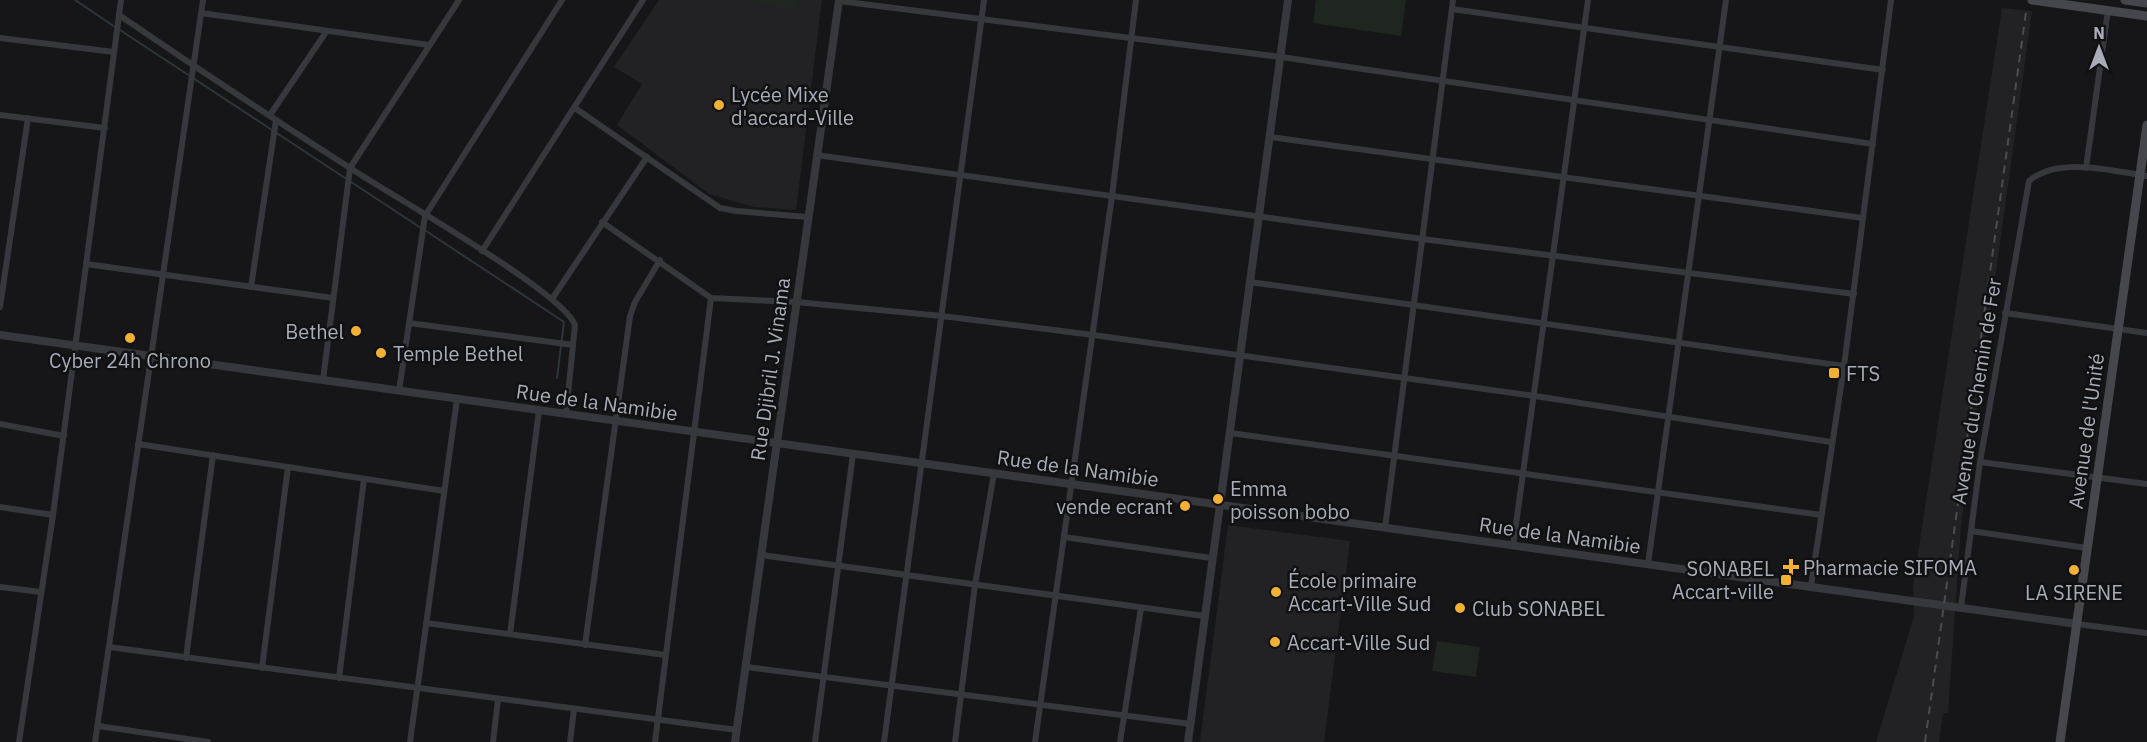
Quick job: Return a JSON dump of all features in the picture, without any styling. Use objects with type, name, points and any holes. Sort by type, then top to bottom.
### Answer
[{"type":"main road","points":[[2032,0],[2147,16]]},
{"type":"main road","points":[[2125,0],[2147,3]]},
{"type":"main road","name":"Avenue de l'Unité","points":[[2060,742],[2118,329],[2144,176],[2147,125]]},
{"type":"street","points":[[19,742],[64,436],[121,0]]},
{"type":"street","points":[[95,742],[203,0]]},
{"type":"street","points":[[323,380],[350,168],[459,0]]},
{"type":"street","points":[[399,391],[425,216],[562,0]]},
{"type":"street","points":[[482,251],[643,0]]},
{"type":"street","points":[[884,742],[984,0]]},
{"type":"street","points":[[1035,742],[1112,196],[1136,0]]},
{"type":"street","points":[[1188,742],[1288,0]]},
{"type":"street","points":[[1385,528],[1453,0]]},
{"type":"street","points":[[1513,546],[1588,0]]},
{"type":"street","points":[[1648,564],[1726,0]]},
{"type":"street","points":[[1811,586],[1854,294],[1891,0]]},
{"type":"street","points":[[839,1],[981,21],[1281,57],[1873,144]]},
{"type":"street","name":"Rue Djibril J. Vinama","points":[[735,742],[839,1]]},
{"type":"street","points":[[1452,9],[1883,69]]},
{"type":"street","points":[[2108,10],[2086,168],[2144,176]]},
{"type":"street","points":[[201,13],[429,45]]},
{"type":"street","points":[[119,15],[193,66],[482,251],[552,299],[573,321],[573,345],[566,414]]},
{"type":"street","points":[[270,115],[326,32]]},
{"type":"street","points":[[0,38],[114,52]]},
{"type":"street","points":[[575,108],[720,208],[736,212],[808,217]]},
{"type":"street","points":[[0,115],[105,128]]},
{"type":"street","points":[[0,307],[28,118]]},
{"type":"street","points":[[251,287],[276,120]]},
{"type":"street","points":[[1270,137],[1863,218]]},
{"type":"street","points":[[816,155],[961,177],[1422,239],[1854,294]]},
{"type":"street","points":[[552,299],[647,157]]},
{"type":"street","name":"Avenue du Chemin de Fer","points":[[1961,608],[1980,462],[2028,181],[2037,173],[2049,170],[2086,168]]},
{"type":"street","points":[[602,222],[660,260],[711,298],[796,302],[942,316],[1093,335],[1403,380],[1535,396],[1831,442]]},
{"type":"street","points":[[585,645],[630,316],[635,302],[660,260]]},
{"type":"street","points":[[86,264],[333,298]]},
{"type":"street","points":[[1250,282],[1844,366]]},
{"type":"street","points":[[655,742],[711,298]]},
{"type":"street","points":[[2005,313],[2147,333]]},
{"type":"street","points":[[410,323],[573,345]]},
{"type":"street","name":"Rue de la Namibie","points":[[0,335],[2077,624]]},
{"type":"street","points":[[410,742],[457,399]]},
{"type":"street","points":[[510,634],[539,411]]},
{"type":"street","points":[[0,424],[64,436]]},
{"type":"street","points":[[1230,433],[1821,515]]},
{"type":"street","points":[[138,444],[444,491]]},
{"type":"street","points":[[815,742],[853,454]]},
{"type":"street","points":[[186,658],[213,455]]},
{"type":"street","points":[[1980,462],[2147,484]]},
{"type":"street","points":[[262,668],[288,467]]},
{"type":"street","points":[[955,742],[975,585],[993,473]]},
{"type":"street","points":[[339,678],[364,479]]},
{"type":"street","points":[[0,507],[53,515]]},
{"type":"street","points":[[1971,531],[2087,548]]},
{"type":"street","points":[[1064,537],[1212,558]]},
{"type":"street","points":[[761,555],[1204,616]]},
{"type":"street","points":[[0,586],[41,592]]},
{"type":"street","points":[[1120,742],[1141,608]]},
{"type":"street","points":[[426,623],[666,656]]},
{"type":"street","points":[[2077,624],[2147,633]]},
{"type":"street","points":[[109,647],[737,730]]},
{"type":"street","points":[[747,667],[1191,724]]},
{"type":"street","points":[[493,742],[498,699]]},
{"type":"street","points":[[570,742],[574,709]]},
{"type":"street","points":[[98,726],[208,742]]},
{"type":"shaded area","name":"Lycée Mixe d'accard-Ville","points":[[659,0],[822,0],[796,210],[754,207],[709,194],[617,125],[642,84],[614,67]]},
{"type":"shaded area","points":[[742,0],[799,0],[797,10]]},
{"type":"shaded area","points":[[1316,0],[1406,0],[1401,36],[1313,23]]},
{"type":"shaded area","points":[[2002,8],[2032,11],[1961,525],[1948,713],[1943,713],[1939,742],[1876,742],[1914,616],[1913,585]]},
{"type":"shaded area","name":"Accart-Ville Sud","points":[[1228,525],[1350,541],[1324,742],[1200,742]]},
{"type":"shaded area","points":[[1437,641],[1480,647],[1476,677],[1432,671]]},
{"type":"waterway","points":[[75,0],[115,27]]},
{"type":"waterway","points":[[120,30],[421,228]]},
{"type":"waterway","points":[[426,231],[564,322],[557,378]]},
{"type":"railway","points":[[1925,742],[2026,12]]},
{"type":"place","name":"Lycée Mixe d'accard-Ville","points":[[719,105]]},
{"type":"place","name":"Bethel","points":[[356,331]]},
{"type":"place","name":"Cyber 24h Chrono","points":[[130,338]]},
{"type":"place","name":"Temple Bethel","points":[[381,353]]},
{"type":"place","name":"FTS","points":[[1834,373]]},
{"type":"place","name":"Emma poisson bobo","points":[[1218,499]]},
{"type":"place","name":"vende ecrant","points":[[1185,506]]},
{"type":"place","name":"Pharmacie SIFOMA","points":[[1791,567]]},
{"type":"place","name":"LA SIRENE","points":[[2074,570]]},
{"type":"place","name":"SONABEL Accart-ville","points":[[1786,580]]},
{"type":"place","name":"École primaire Accart-Ville Sud","points":[[1276,592]]},
{"type":"place","name":"Club SONABEL","points":[[1460,608]]},
{"type":"place","name":"Accart-Ville Sud","points":[[1275,642]]}]
